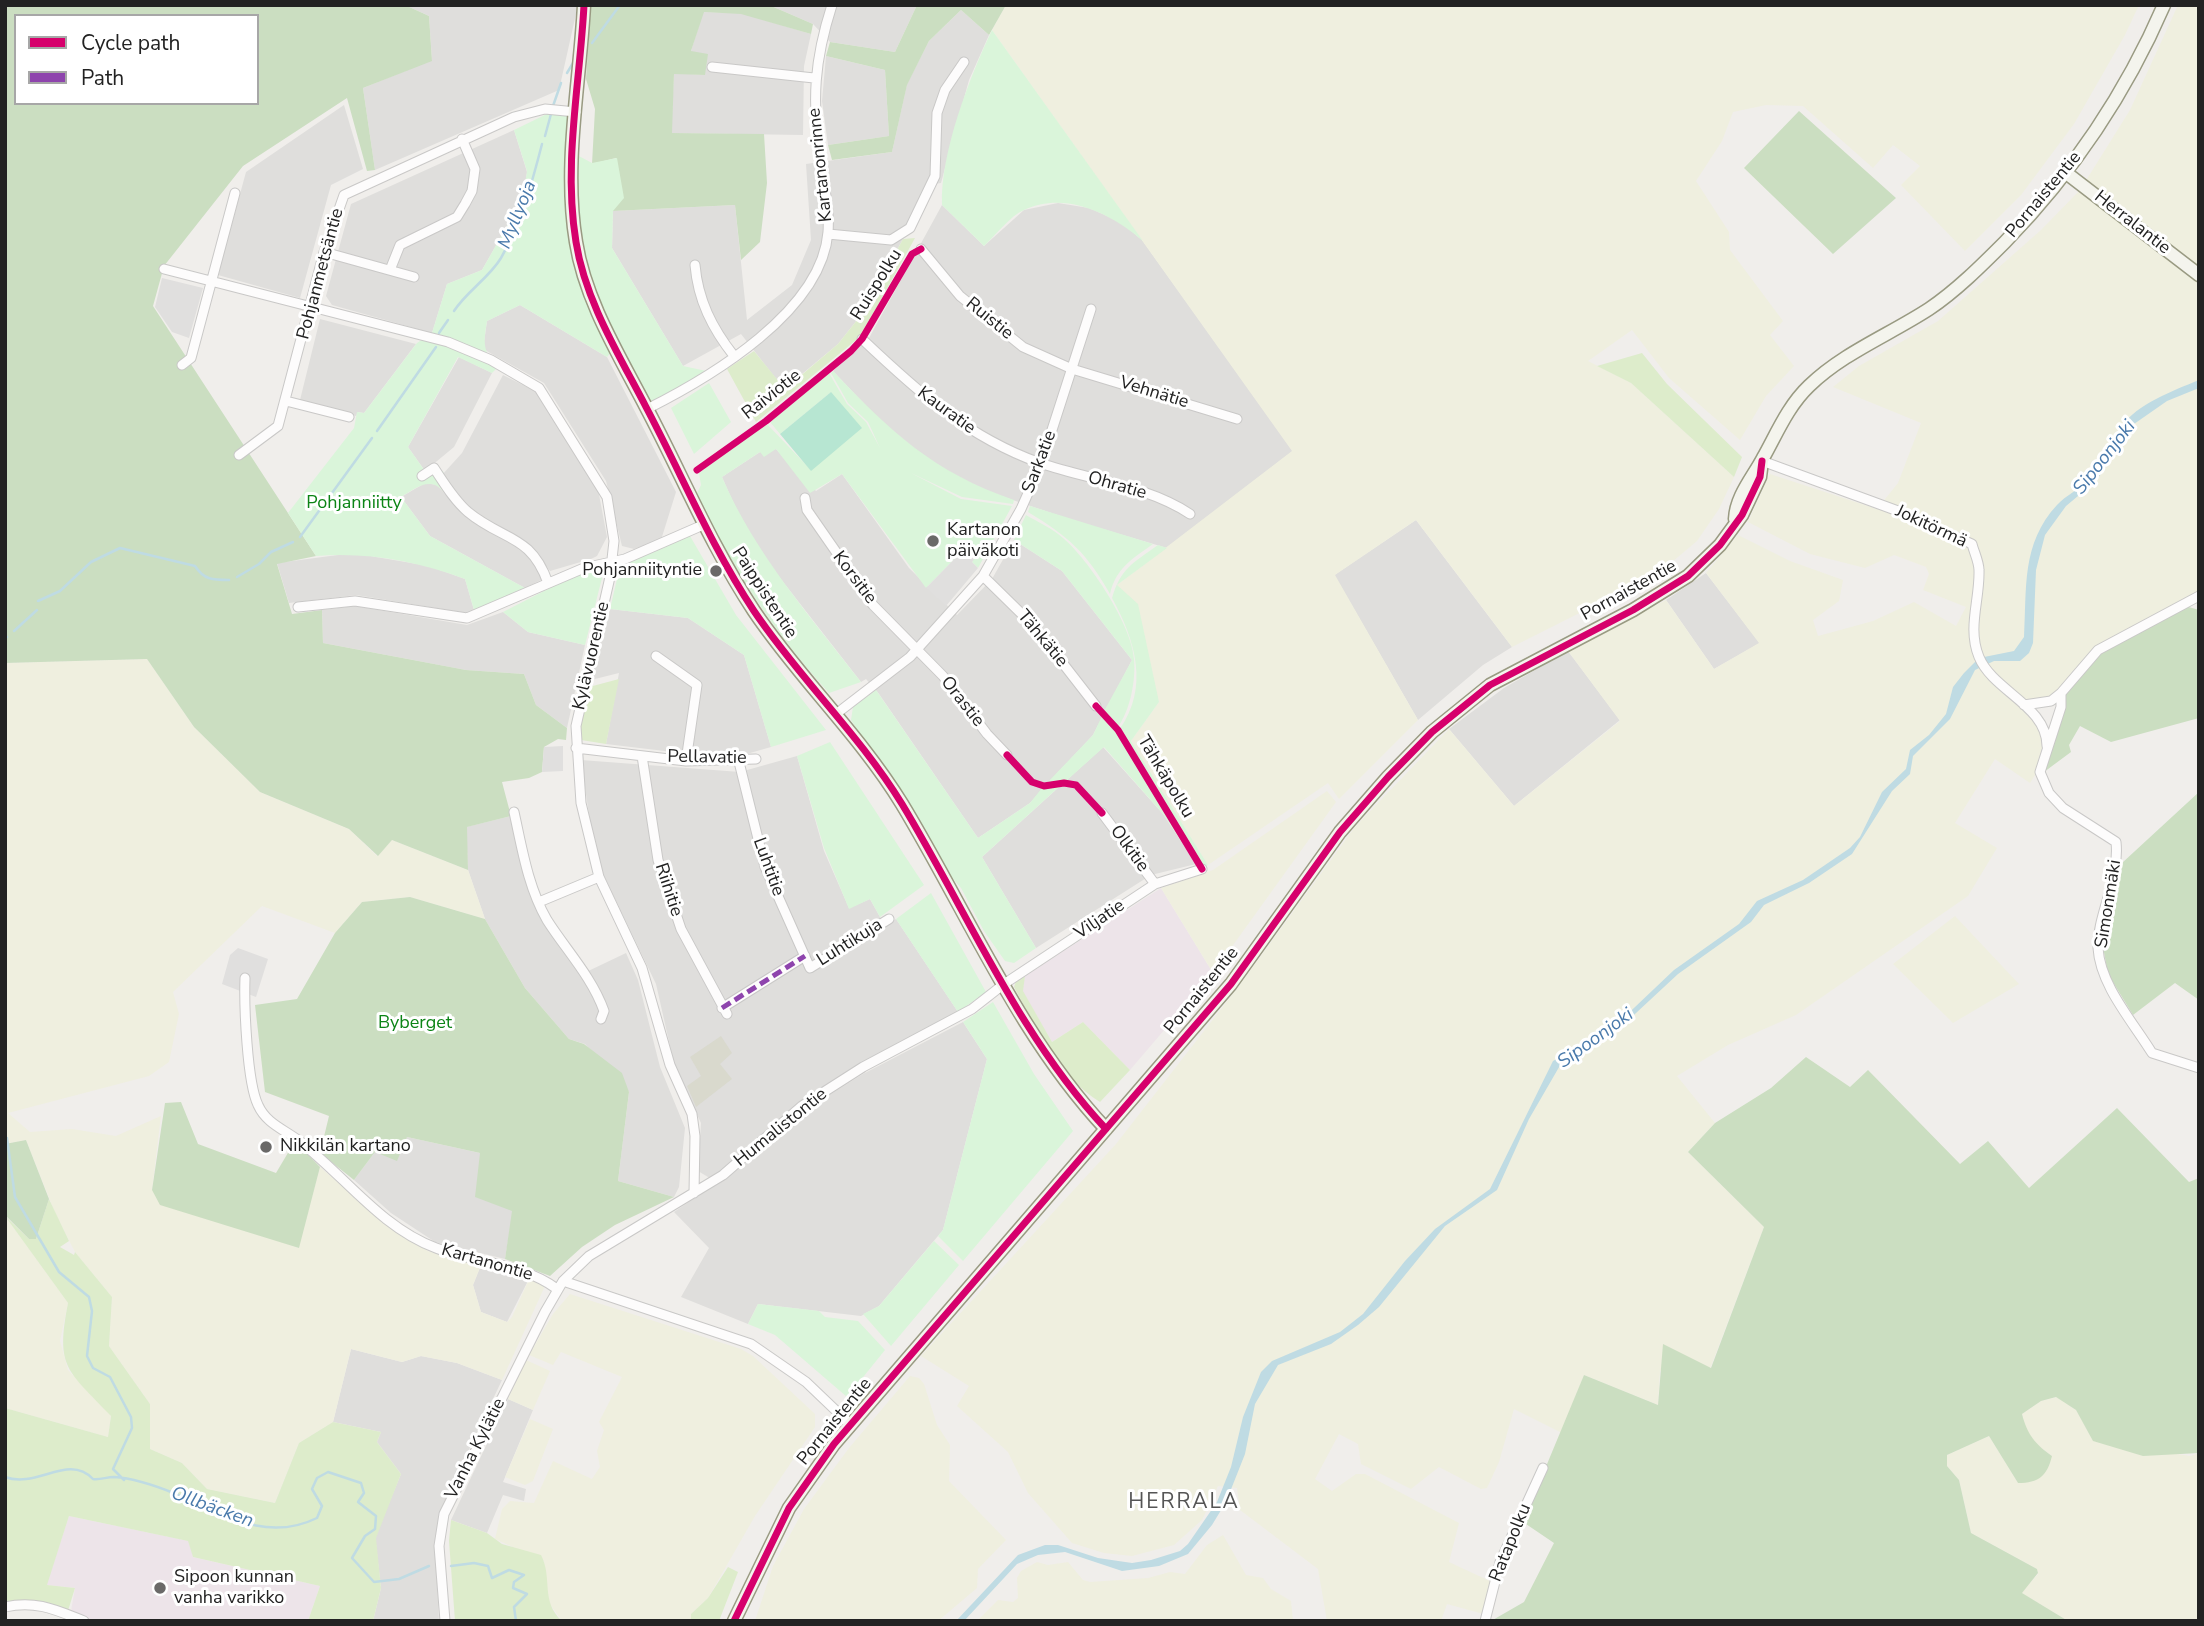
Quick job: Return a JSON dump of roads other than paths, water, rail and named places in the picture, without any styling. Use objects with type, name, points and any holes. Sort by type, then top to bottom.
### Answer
[{"type":"street","name":"Paippistentie","points":[[584,5],[572,201],[580,261],[624,366],[703,525],[755,612],[836,714],[901,803],[1054,1070],[1106,1129]]},
{"type":"street","name":"Kartanonrinne","points":[[647,409],[734,356],[775,324],[801,297],[817,275],[828,234],[815,122],[814,78],[819,43],[832,5]]},
{"type":"street","name":"Pornaistentie","points":[[734,1621],[789,1508],[851,1425],[1231,984],[1340,832],[1432,732],[1490,685],[1633,610],[1688,576],[1720,545],[1735,522],[1735,513],[1751,475],[1762,461],[1790,409],[1807,387],[1844,358],[1931,307],[2005,242],[2065,172],[2116,100],[2164,5]]},
{"type":"street","points":[[828,234],[891,240],[910,228],[935,176],[937,113],[945,90],[964,62]]},
{"type":"street","points":[[712,67],[814,78]]},
{"type":"street","name":"Pohjanmetsäntie","points":[[239,455],[278,426],[337,207],[349,190],[525,113],[545,109],[576,113]]},
{"type":"street","points":[[390,270],[400,245],[457,217],[465,204],[472,191],[475,169],[462,139]]},
{"type":"street","name":"Herralantie","points":[[2065,172],[2199,275]]},
{"type":"street","points":[[182,365],[191,358],[235,193]]},
{"type":"street","name":"Ruistie","points":[[921,249],[960,296],[1023,347],[1072,369]]},
{"type":"street","points":[[324,252],[415,276]]},
{"type":"street","points":[[695,265],[697,291],[734,356]]},
{"type":"street","name":"Kylävuorentie","points":[[164,269],[448,342],[491,360],[539,388],[607,497],[614,541],[610,577],[584,684],[576,726],[576,748],[587,836],[599,877],[642,968],[670,1065],[695,1125],[694,1193]]},
{"type":"street","name":"Sarkatie","points":[[836,714],[917,649],[984,576],[1021,509],[1041,464],[1091,309]]},
{"type":"street","name":"Kauratie","points":[[862,339],[930,403],[992,443],[1041,464]]},
{"type":"street","name":"Vehnätie","points":[[1072,369],[1237,419]]},
{"type":"street","points":[[286,401],[349,418]]},
{"type":"street","name":"Jokitörmä","points":[[1762,461],[1898,511],[1972,544],[1979,568],[1973,635],[1979,657],[1986,670],[2024,705],[2041,725],[2048,751]]},
{"type":"street","name":"Ohratie","points":[[1041,464],[1170,501],[1190,514]]},
{"type":"street","points":[[422,476],[434,468],[468,512],[528,548],[540,560],[548,583]]},
{"type":"street","name":"Korsitie","points":[[805,498],[807,510],[842,564],[873,605],[917,649]]},
{"type":"street","points":[[298,607],[355,601],[467,618],[548,583],[660,545],[703,525]]},
{"type":"street","name":"Tähkätie","points":[[984,576],[1033,625],[1096,706]]},
{"type":"street","points":[[2024,705],[2051,701],[2098,650],[2199,596]]},
{"type":"street","name":"Orastie","points":[[917,649],[1007,755]]},
{"type":"street","points":[[656,656],[697,685],[687,761]]},
{"type":"street","name":"Simonmäki","points":[[2061,693],[2061,706],[2040,772],[2049,793],[2063,808],[2116,842],[2118,861],[2098,946],[2104,975],[2152,1053],[2199,1068]]},
{"type":"street","name":"Pellavatie","points":[[576,748],[687,761],[739,762],[756,759]]},
{"type":"street","name":"Riihitie","points":[[642,756],[658,860],[681,929],[725,1011],[805,956]]},
{"type":"street","name":"Luhtitie","points":[[739,762],[765,867],[810,968]]},
{"type":"street","points":[[514,812],[529,877],[539,902],[595,989],[604,1011],[601,1019]]},
{"type":"street","name":"Olkitie","points":[[1102,814],[1155,884]]},
{"type":"street","name":"Viljatie","points":[[1004,984],[1155,884],[1202,869]]},
{"type":"street","points":[[539,902],[599,877]]},
{"type":"street","name":"Luhtikuja","points":[[810,968],[889,919]]},
{"type":"street","name":"Kartanontie","points":[[245,978],[254,1094],[268,1120],[296,1138],[383,1215],[417,1239],[455,1255],[528,1272],[560,1285],[758,1348],[806,1382],[851,1425]]},
{"type":"street","name":"Humalistontie","points":[[560,1285],[605,1244],[723,1175],[817,1096],[863,1067],[972,1009],[1004,984]]},
{"type":"street","name":"Vanha Kylätie","points":[[445,1621],[439,1546],[444,1514],[560,1285]]},
{"type":"street","name":"Ratapolku","points":[[1485,1621],[1500,1562],[1543,1468]]},
{"type":"street","points":[[5,1607],[25,1603],[49,1606],[84,1621]]},
{"type":"water","name":"Sipoonjoki","points":[[2199,380],[2199,388],[2167,401],[2134,424],[2096,481],[2066,506],[2045,535],[2036,570],[2033,643],[2029,653],[2020,661],[1994,661],[1975,670],[1950,719],[1913,756],[1910,774],[1892,791],[1852,854],[1809,883],[1764,905],[1751,922],[1678,974],[1608,1039],[1562,1062],[1529,1119],[1497,1190],[1445,1226],[1379,1307],[1358,1325],[1331,1344],[1278,1365],[1255,1404],[1245,1454],[1226,1502],[1212,1525],[1188,1554],[1159,1566],[1122,1571],[1065,1552],[1038,1555],[1017,1564],[964,1621],[956,1621],[1018,1555],[1045,1545],[1058,1545],[1098,1558],[1132,1563],[1180,1551],[1188,1544],[1217,1502],[1231,1467],[1243,1417],[1261,1372],[1272,1361],[1340,1332],[1363,1314],[1405,1261],[1435,1229],[1490,1189],[1553,1061],[1615,1026],[1674,970],[1739,924],[1757,901],[1803,880],[1850,848],[1860,837],[1882,792],[1906,769],[1910,750],[1929,735],[1946,714],[1953,687],[1964,673],[1979,658],[2014,651],[2024,637],[2028,567],[2037,535],[2045,520],[2061,501],[2090,477],[2128,419],[2157,399]]},
{"type":"waterway","name":"Myllyoja","points":[[592,43],[620,5]]},
{"type":"waterway","name":"Myllyoja","points":[[567,73],[573,63]]},
{"type":"waterway","name":"Myllyoja","points":[[553,106],[561,83]]},
{"type":"waterway","name":"Myllyoja","points":[[545,136],[551,114]]},
{"type":"waterway","name":"Myllyoja","points":[[454,311],[496,265],[508,245],[525,202],[542,144]]},
{"type":"waterway","name":"Myllyoja","points":[[439,333],[448,320]]},
{"type":"waterway","name":"Myllyoja","points":[[377,431],[436,347]]},
{"type":"waterway","name":"Myllyoja","points":[[300,537],[372,438]]},
{"type":"waterway","name":"Myllyoja","points":[[237,577],[259,564],[271,552],[293,542]]},
{"type":"waterway","name":"Myllyoja","points":[[38,601],[60,591],[91,562],[120,548],[195,566],[209,578],[229,580]]},
{"type":"waterway","name":"Myllyoja","points":[[14,631],[37,610]]},
{"type":"waterway","name":"Myllyoja","points":[[7,1138],[15,1197],[59,1272],[89,1297],[92,1311],[87,1356],[93,1368],[110,1377],[131,1417],[132,1428],[113,1469],[124,1480]]},
{"type":"waterway","name":"Ollbäcken","points":[[5,1477],[29,1479],[73,1469],[93,1479],[129,1479],[169,1491],[245,1523],[280,1528],[317,1518],[322,1506],[312,1489],[317,1478],[328,1472],[361,1483],[364,1493],[358,1502],[376,1516],[375,1529],[365,1536],[352,1558],[374,1582],[399,1579],[429,1566]]},
{"type":"waterway","points":[[451,1566],[474,1563],[488,1566],[492,1578],[509,1570],[524,1575],[514,1582],[513,1588],[527,1594],[514,1607],[516,1621]]},
{"type":"place","name":"Kartanon päiväkoti","points":[[933,541]]},
{"type":"place","name":"Pohjanniityntie","points":[[716,571]]},
{"type":"place","name":"Nikkilän kartano","points":[[266,1147]]},
{"type":"place","name":"Sipoon kunnan vanha varikko","points":[[160,1588]]},
{"type":"district","name":"HERRALA","points":[[1184,1503]]},
{"type":"park label","name":"Pohjanniitty","points":[[354,504]]},
{"type":"park label","name":"Byberget","points":[[415,1024]]}]
